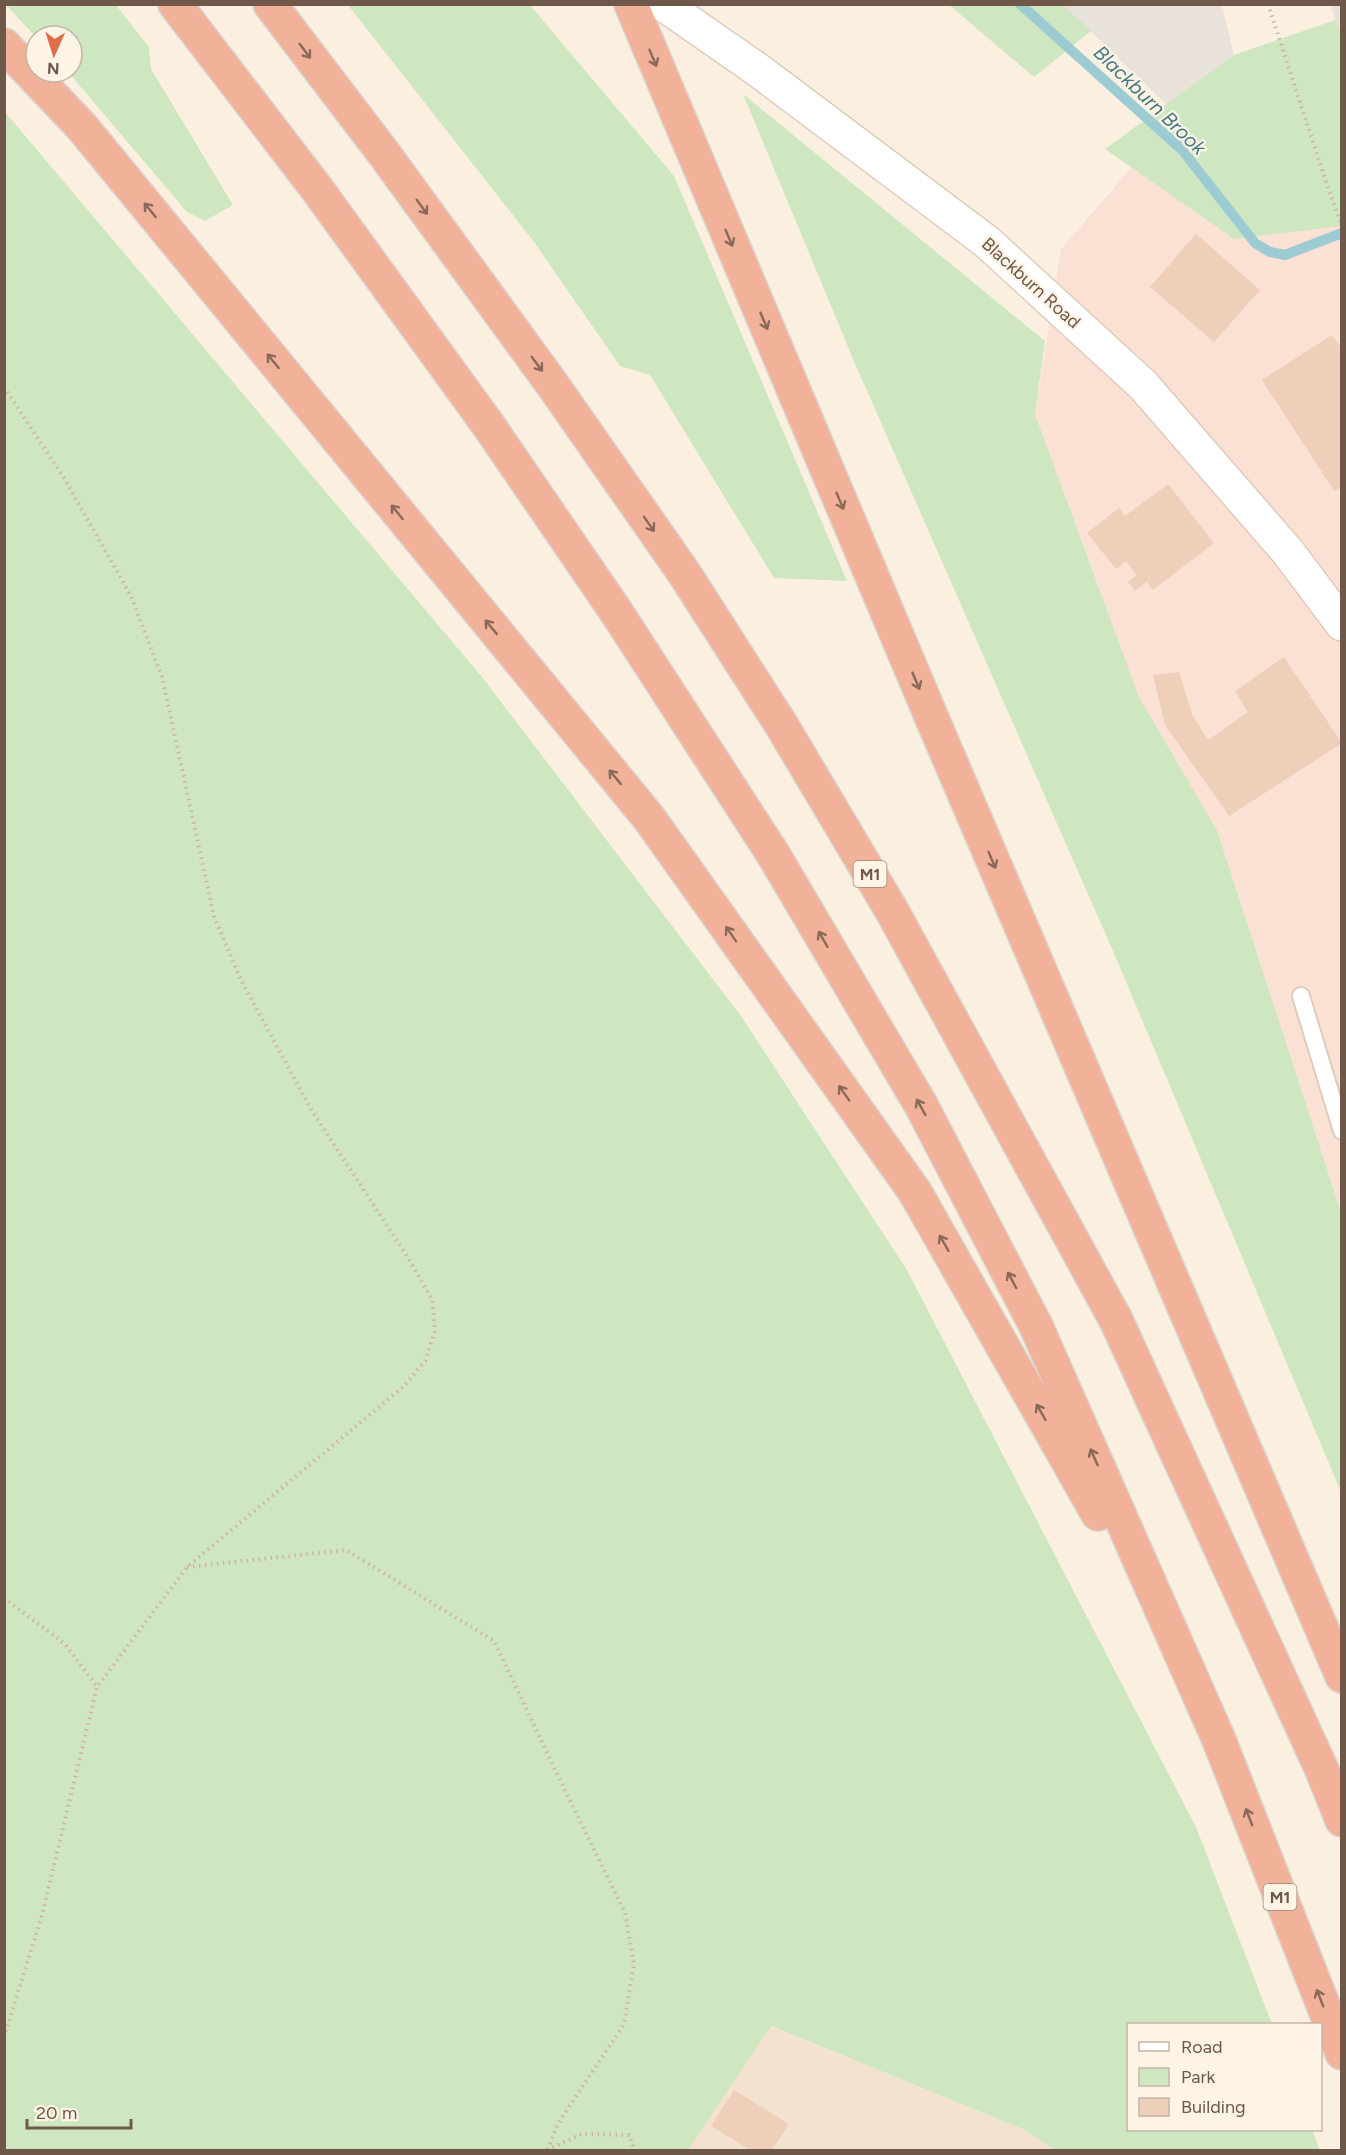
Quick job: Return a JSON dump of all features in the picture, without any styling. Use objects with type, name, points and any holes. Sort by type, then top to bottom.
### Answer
[{"type":"highway","name":"M1","points":[[175,4],[317,189],[489,426],[617,613],[773,854],[921,1105],[1036,1326],[1219,1740],[1341,2053]]},
{"type":"highway","name":"M1","points":[[270,4],[385,155],[545,375],[684,573],[782,726],[892,911],[1116,1320],[1317,1759],[1341,1820]]},
{"type":"highway","points":[[631,4],[931,716],[1341,1676]]},
{"type":"highway","points":[[4,45],[82,127],[656,827],[915,1192],[1090,1498],[1219,1740]]},
{"type":"street","name":"Blackburn Road","points":[[663,4],[758,70],[987,242],[1143,385],[1288,552],[1341,624]]},
{"type":"lane","points":[[1301,996],[1341,1131]]},
{"type":"path","points":[[1268,4],[1341,225]]},
{"type":"path","points":[[4,387],[64,478],[131,596],[162,677],[213,916],[241,980],[312,1111],[405,1253],[432,1299],[435,1331],[424,1361],[403,1387],[187,1567],[97,1687],[42,1914],[4,2037]]},
{"type":"path","points":[[187,1567],[346,1550],[494,1641],[625,1913],[634,1964],[624,2024],[565,2113],[547,2150]]},
{"type":"path","points":[[4,1598],[65,1644],[97,1687]]},
{"type":"path","points":[[547,2150],[582,2134],[629,2135],[635,2151]]},
{"type":"shaded area","points":[[1063,5],[1222,5],[1234,55],[1167,105]]},
{"type":"shaded area","points":[[1331,5],[1341,5],[1341,34],[1335,20]]},
{"type":"shaded area","points":[[1132,167],[1234,239],[1341,226],[1341,1212],[1217,830],[1139,697],[1035,414],[1061,249]]},
{"type":"shaded area","points":[[770,2026],[1025,2130],[1054,2150],[688,2150]]},
{"type":"green space","points":[[6,5],[116,5],[149,47],[151,69],[233,205],[205,221],[187,212],[78,84],[84,84],[84,24],[24,24]]},
{"type":"green space","points":[[348,5],[530,5],[674,176],[847,581],[774,578],[650,375],[620,366],[534,242]]},
{"type":"green space","points":[[949,5],[1063,5],[1091,31],[1034,77]]},
{"type":"green space","points":[[1335,20],[1342,34],[1341,226],[1234,239],[1105,149],[1234,55]]},
{"type":"green space","points":[[743,94],[1045,341],[1035,414],[1139,697],[1217,830],[1341,1212],[1341,1492],[1116,958],[853,359]]},
{"type":"green space","points":[[5,112],[482,677],[741,1016],[907,1270],[1196,1827],[1272,2023],[1127,2023],[1127,2131],[1312,2131],[1320,2150],[1054,2150],[1025,2130],[771,2026],[688,2150],[5,2150]]},
{"type":"building","points":[[1196,234],[1260,290],[1214,342],[1150,287]]},
{"type":"building","points":[[1332,335],[1342,349],[1342,487],[1334,491],[1262,380]]},
{"type":"building","points":[[1168,484],[1214,543],[1153,590],[1147,582],[1135,591],[1128,582],[1137,575],[1126,561],[1116,569],[1087,533],[1119,508],[1125,516]]},
{"type":"building","points":[[1284,657],[1342,743],[1229,816],[1165,725],[1153,675],[1179,672],[1192,714],[1208,740],[1248,712],[1235,691]]},
{"type":"building","points":[[734,2090],[789,2124],[772,2150],[750,2150],[711,2126]]},
{"type":"waterway","name":"Blackburn Brook","points":[[1020,4],[1182,150],[1255,243],[1270,252],[1285,255],[1342,233]]}]
